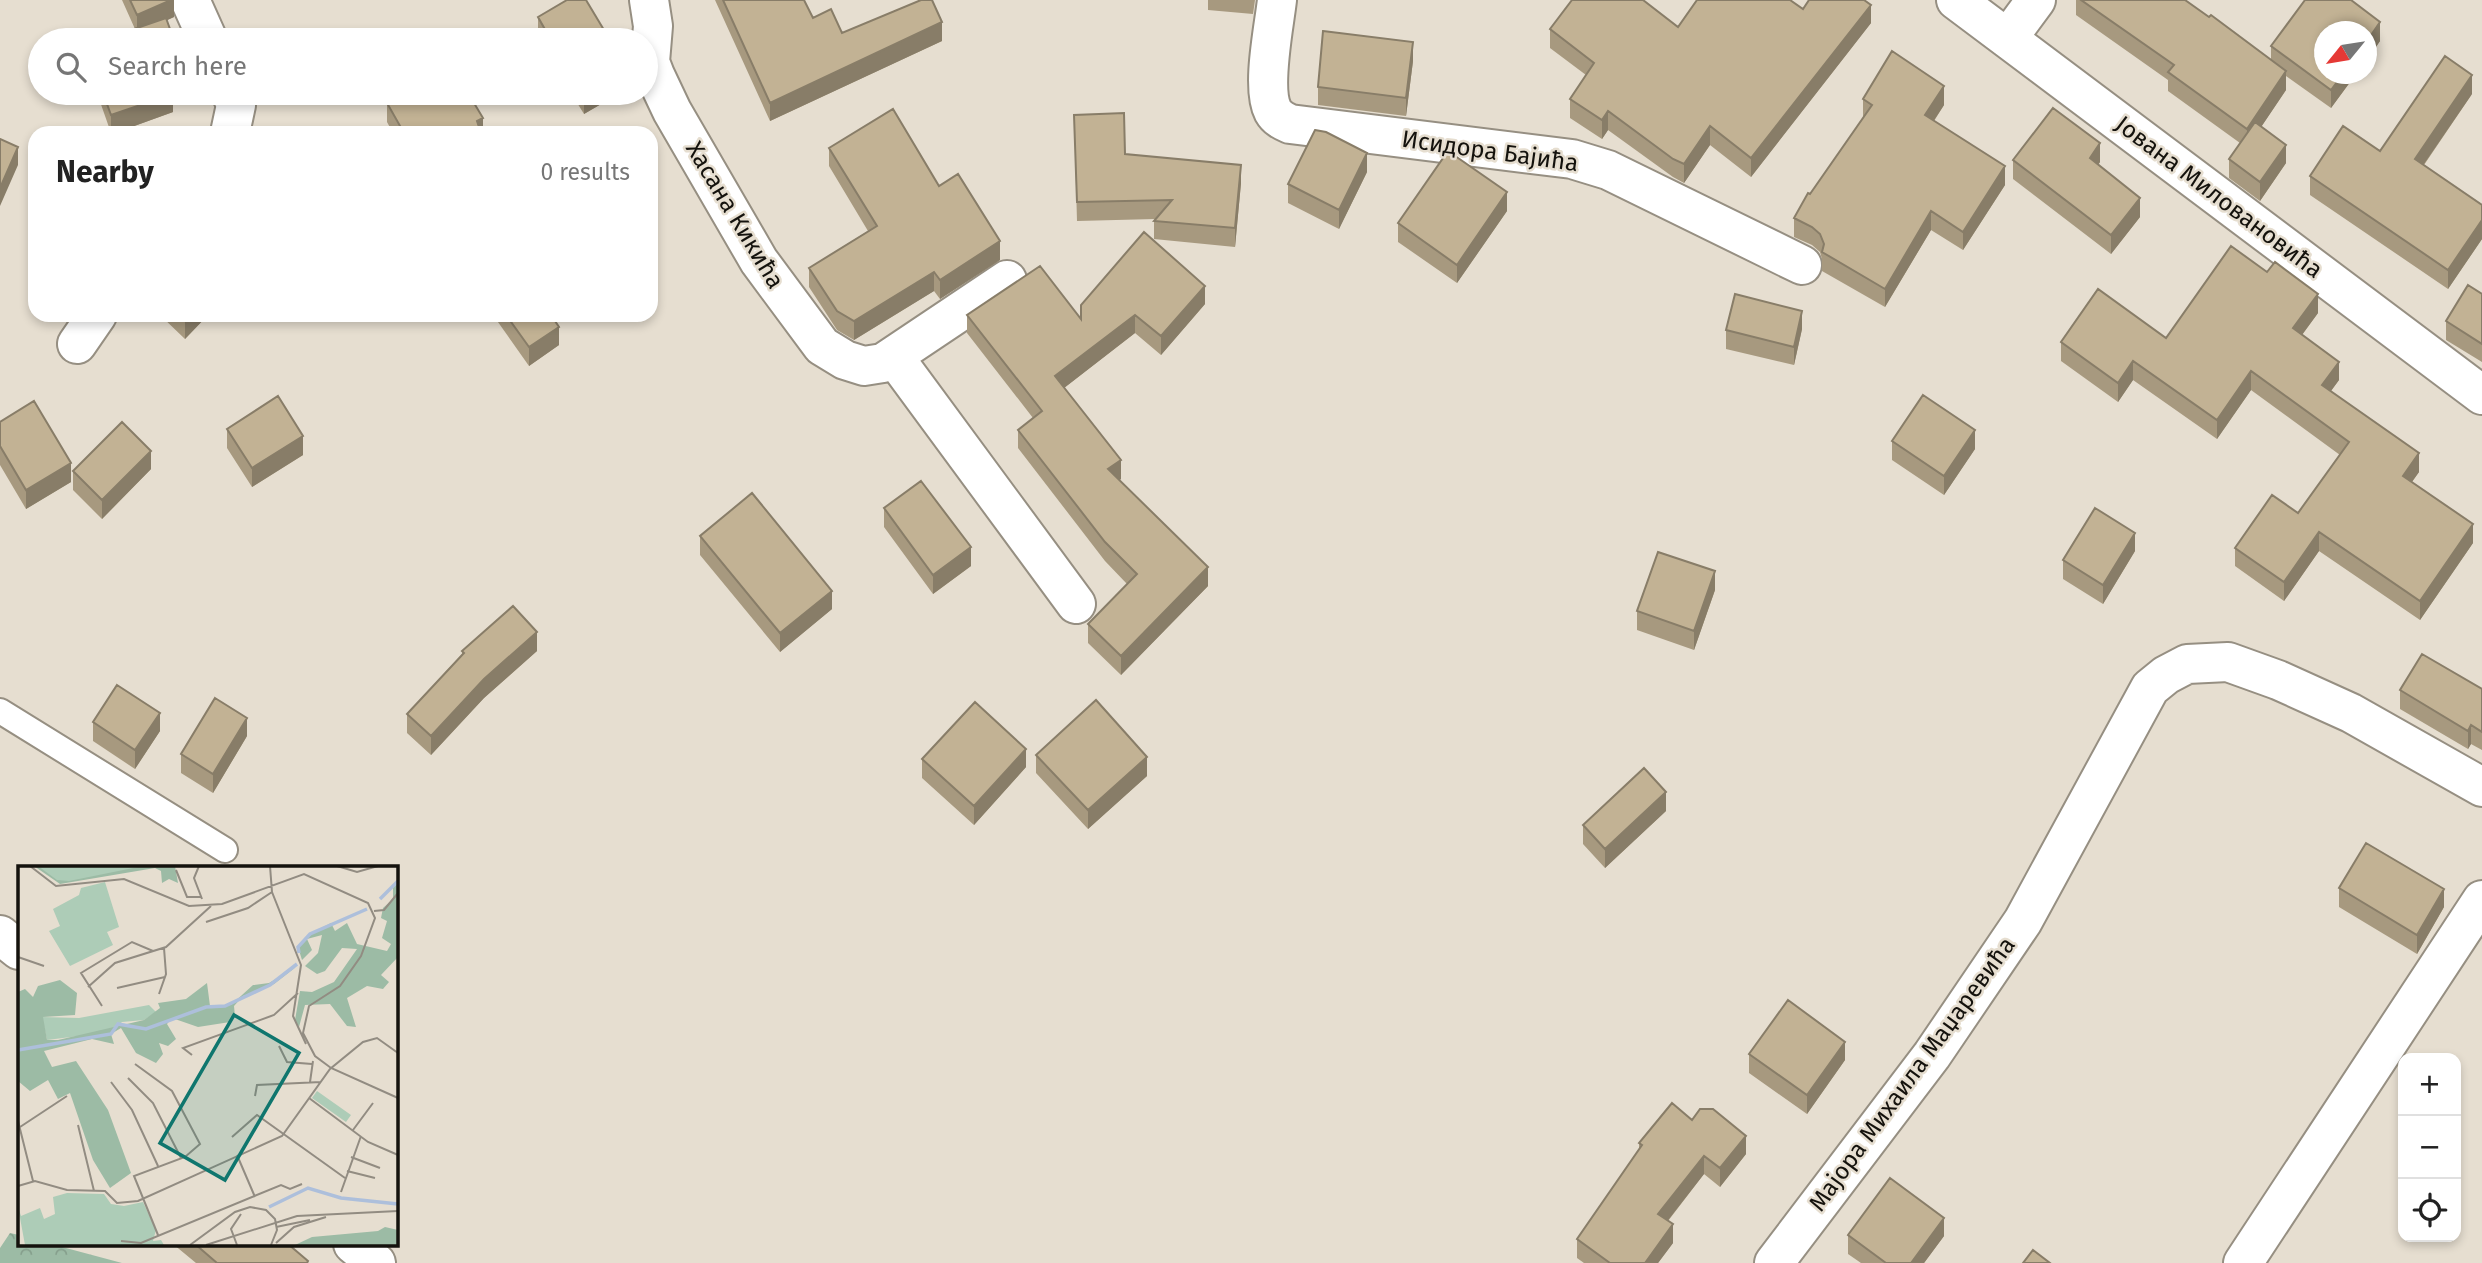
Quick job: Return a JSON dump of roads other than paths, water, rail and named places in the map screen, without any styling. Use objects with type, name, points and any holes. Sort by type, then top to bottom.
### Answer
[{"type":"street","points":[[190,0],[203,28]]},
{"type":"street","name":"Хасана Кикића","points":[[649,0],[653,28]]},
{"type":"street","name":"Исидора Бајића","points":[[1276,0],[1267,88],[1274,112],[1281,120],[1290,124],[1572,159],[1608,170],[1801,265]]},
{"type":"street","name":"Јована Миловановића","points":[[1956,0],[2482,395]]},
{"type":"street","points":[[2008,38],[2036,0]]},
{"type":"street","name":"Хасана Кикића","points":[[658,83],[759,261],[822,346],[845,360],[864,366],[883,363],[1007,280]]},
{"type":"street","points":[[232,126],[236,105]]},
{"type":"street","points":[[894,357],[1076,604]]},
{"type":"street","name":"Мајора Михаила Маџаревића","points":[[1774,1263],[1932,1055],[2023,921],[2150,688],[2166,675],[2187,664],[2228,662],[2278,680],[2351,713],[2482,787]]},
{"type":"street","points":[[2243,1263],[2482,900]]},
{"type":"street","points":[[0,934],[18,949]]},
{"type":"street","points":[[356,1246],[376,1263]]},
{"type":"lane","points":[[0,711],[225,850]]}]
